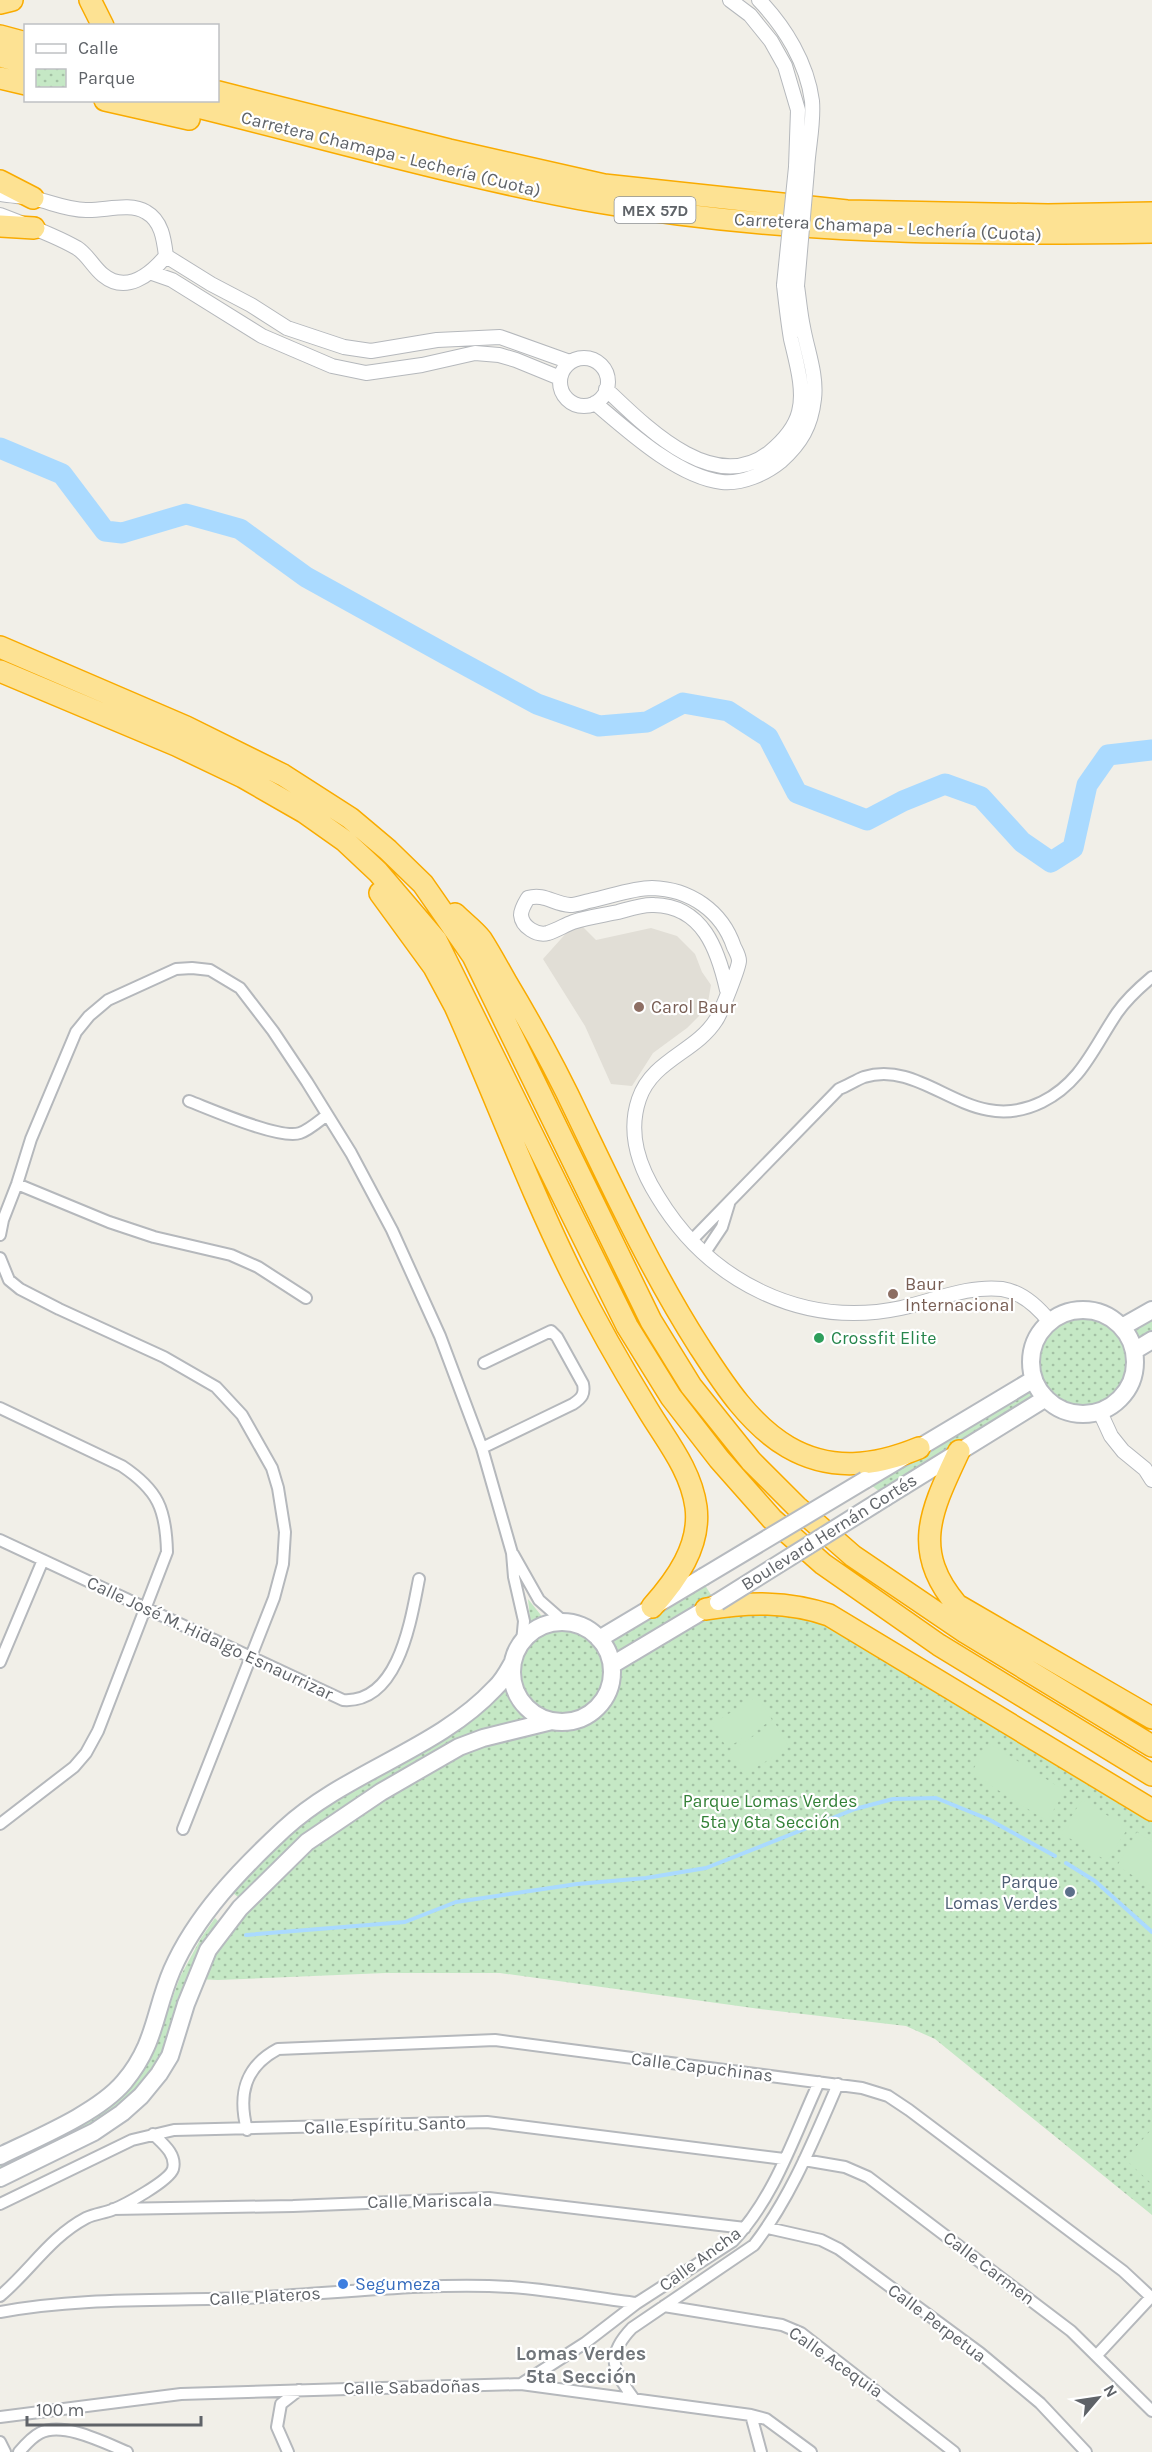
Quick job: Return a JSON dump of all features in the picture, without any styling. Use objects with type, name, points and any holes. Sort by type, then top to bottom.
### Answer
[{"type":"highway","points":[[0,3],[12,0]]},
{"type":"highway","points":[[90,0],[102,24]]},
{"type":"highway","points":[[0,36],[24,42]]},
{"type":"highway","points":[[0,56],[24,62]]},
{"type":"highway","points":[[0,78],[24,84]]},
{"type":"highway","name":"Carretera Chamapa - Lechería (Cuota)","points":[[219,92],[448,150],[604,185],[847,211],[1048,215],[1152,213]]},
{"type":"highway","points":[[114,102],[222,126],[279,126]]},
{"type":"highway","name":"Carretera Chamapa - Lechería (Cuota)","points":[[177,102],[279,126],[450,172],[599,202],[734,221],[947,232],[1048,234],[1152,232]]},
{"type":"highway","points":[[0,181],[33,198]]},
{"type":"highway","points":[[0,226],[34,228]]},
{"type":"highway","points":[[5,649],[181,736],[243,777],[304,812],[345,841],[378,872],[408,904],[436,940],[627,1326],[671,1397],[719,1459],[772,1519],[823,1564],[939,1645],[1152,1775]]},
{"type":"highway","points":[[1,671],[283,775],[350,818],[388,849],[480,938],[545,1046],[620,1203],[676,1311],[722,1381],[743,1407],[769,1434],[790,1448],[812,1457],[834,1462],[869,1464],[919,1448]]},
{"type":"highway","points":[[304,812],[338,844],[379,892],[434,967],[459,1015],[572,1275],[615,1354],[689,1479],[696,1508],[690,1548],[684,1567],[674,1583],[652,1607]]},
{"type":"highway","points":[[423,884],[473,956],[651,1322],[691,1386],[751,1461],[796,1507],[853,1556],[965,1632],[1152,1746]]},
{"type":"highway","points":[[959,1451],[940,1492],[930,1528],[928,1548],[934,1570],[944,1589],[957,1605],[1152,1718]]},
{"type":"highway","points":[[712,1605],[778,1603],[829,1615],[1152,1810]]},
{"type":"main road","points":[[1087,1310],[1106,1315],[1122,1327],[1134,1351],[1135,1370],[1129,1388],[1116,1403],[1100,1412],[1071,1413],[1057,1407],[1046,1398],[1034,1379],[1031,1358],[1037,1338],[1050,1322],[1067,1312],[1087,1310]]},
{"type":"main road","points":[[1122,1327],[1152,1310]]},
{"type":"main road","points":[[1134,1351],[1152,1340]]},
{"type":"main road","name":"Boulevard Hernán Cortés","points":[[599,1638],[1034,1379]]},
{"type":"main road","name":"Boulevard Hernán Cortés","points":[[612,1665],[1046,1398]]},
{"type":"main road","points":[[0,2156],[72,2120],[105,2099],[123,2083],[148,2046],[169,1978],[182,1950],[222,1893],[287,1826],[327,1795],[466,1715],[497,1687],[513,1662],[522,1642],[540,1627],[564,1622],[578,1624],[599,1638],[612,1665],[609,1689],[596,1708],[576,1720],[552,1720],[483,1738],[459,1748],[381,1792],[307,1842],[240,1908],[208,1950],[170,2056],[141,2096],[122,2113],[94,2132],[0,2178]]},
{"type":"main road","points":[[513,1662],[514,1684],[518,1694],[532,1711],[552,1720]]},
{"type":"main road","points":[[222,1893],[240,1908]]},
{"type":"main road","points":[[208,1910],[227,1925]]},
{"type":"street","points":[[730,0],[750,15],[771,41],[785,66],[798,110],[801,169]]},
{"type":"street","points":[[606,389],[666,441],[711,465],[730,468],[750,464],[765,456],[792,429],[800,412],[800,391],[786,311],[801,169],[812,100],[800,61],[786,31],[759,0]]},
{"type":"street","points":[[0,194],[33,198],[66,209],[97,210],[130,207],[146,211],[158,223],[164,240],[166,256],[152,273],[137,282],[119,282],[103,276],[80,250],[0,215]]},
{"type":"street","points":[[166,256],[287,328],[344,347],[371,351],[436,340],[500,337],[570,362],[584,358],[598,363],[606,375],[606,389],[594,403],[582,406],[570,402],[561,391],[560,378],[570,362]]},
{"type":"street","points":[[152,273],[172,280],[262,336],[332,366],[366,372],[422,365],[475,353],[499,355],[560,378]]},
{"type":"street","points":[[594,403],[672,462],[703,477],[721,482],[736,482],[771,469],[794,450],[803,437],[810,422],[814,396],[812,372],[790,285]]},
{"type":"street","points":[[727,990],[713,943],[701,924],[672,908],[653,904],[575,921],[546,934],[532,931],[526,926],[521,916],[522,907],[528,898],[538,895],[571,905],[650,888],[676,891],[700,901],[715,913],[729,932],[739,961],[736,976],[727,990],[716,1019],[707,1031],[664,1063],[644,1086],[635,1114],[634,1136],[637,1157],[668,1214],[704,1254],[734,1278],[761,1292],[817,1309],[874,1312],[899,1309],[977,1290],[1003,1289],[1026,1299],[1050,1322]]},
{"type":"street","points":[[0,1235],[31,1139],[76,1032],[88,1016],[108,1000],[176,969],[210,970],[240,988],[273,1030],[351,1153],[392,1230],[440,1336],[482,1448],[512,1553],[514,1577],[524,1621],[522,1642]]},
{"type":"street","points":[[691,1241],[839,1089],[864,1077],[893,1075],[920,1082],[952,1099],[982,1110],[1009,1113],[1042,1102],[1070,1084],[1091,1059],[1118,1012],[1152,977]]},
{"type":"street","points":[[189,1101],[254,1126],[289,1134],[299,1134],[327,1115]]},
{"type":"street","points":[[17,1184],[109,1222],[154,1237],[231,1255],[258,1267],[306,1298]]},
{"type":"street","points":[[704,1254],[722,1227],[729,1204]]},
{"type":"street","points":[[0,1258],[9,1280],[20,1289],[164,1357],[216,1388],[242,1415],[272,1468],[278,1488],[285,1532],[284,1564],[274,1598],[183,1829]]},
{"type":"street","points":[[482,1448],[573,1404],[581,1399],[584,1392],[583,1384],[557,1337],[551,1331],[484,1363]]},
{"type":"street","points":[[0,1408],[122,1466],[139,1477],[150,1488],[162,1507],[167,1529],[167,1552],[98,1731],[86,1753],[74,1767],[0,1824]]},
{"type":"street","points":[[1100,1412],[1111,1436],[1123,1451],[1150,1473]]},
{"type":"street","name":"Calle José M. Hidalgo Esnaurrizar","points":[[0,1540],[343,1700],[353,1701],[376,1691],[394,1666],[404,1642],[419,1579]]},
{"type":"street","points":[[512,1553],[526,1574],[531,1589],[548,1609],[564,1622]]},
{"type":"street","points":[[0,1662],[43,1560]]},
{"type":"street","points":[[518,1594],[531,1589]]},
{"type":"street","name":"Calle Capuchinas","points":[[247,2130],[241,2108],[244,2086],[254,2068],[265,2056],[278,2049],[495,2040],[862,2088],[888,2096],[909,2110],[1123,2271],[1151,2298]]},
{"type":"street","name":"Calle Ancha","points":[[521,2384],[585,2343],[637,2303],[733,2241],[768,2196],[819,2082]]},
{"type":"street","name":"Calle Ancha","points":[[634,2399],[616,2374],[614,2357],[620,2341],[632,2328],[754,2245],[768,2228],[804,2160],[838,2084]]},
{"type":"street","name":"Calle Espíritu Santo","points":[[0,2204],[132,2140],[174,2130],[247,2130],[487,2121],[784,2159]]},
{"type":"street","points":[[0,2296],[63,2232],[88,2217],[113,2210],[165,2180],[172,2170],[171,2152],[153,2134]]},
{"type":"street","name":"Calle Carmen","points":[[804,2160],[845,2167],[868,2177],[1071,2331],[1152,2411]]},
{"type":"street","name":"Calle Mariscala","points":[[113,2210],[489,2198],[745,2228]]},
{"type":"street","name":"Calle Perpetua","points":[[768,2228],[821,2240],[839,2250],[1006,2375],[1040,2403],[1086,2452]]},
{"type":"street","name":"Calle Plateros","points":[[0,2312],[22,2308],[104,2302],[245,2298],[460,2286],[512,2287],[637,2303]]},
{"type":"street","points":[[1097,2355],[1151,2298]]},
{"type":"street","name":"Calle Acequia","points":[[664,2306],[782,2325],[801,2333],[954,2452]]},
{"type":"street","name":"Calle Sabadoñas","points":[[0,2417],[182,2394],[521,2384],[751,2415],[766,2419],[811,2452]]},
{"type":"street","points":[[288,2452],[277,2427],[281,2404],[300,2389]]},
{"type":"street","points":[[751,2415],[761,2452]]},
{"type":"street","points":[[19,2452],[41,2432],[58,2430],[79,2433],[126,2452]]},
{"type":"street","points":[[0,2442],[5,2452]]},
{"type":"shaded area","name":"Carol Baur","points":[[582,926],[596,940],[651,928],[677,936],[695,954],[702,972],[711,985],[708,1002],[703,1012],[687,1028],[653,1053],[632,1086],[611,1084],[585,1026],[543,959],[569,930]]},
{"type":"green space","points":[[1084,1313],[1103,1316],[1119,1327],[1130,1343],[1133,1362],[1130,1381],[1119,1397],[1103,1408],[1084,1411],[1065,1408],[1049,1397],[1038,1381],[1035,1362],[1038,1343],[1049,1327],[1065,1316]]},
{"type":"green space","points":[[1152,1314],[1152,1339],[1135,1350],[1124,1327]]},
{"type":"green space","points":[[1033,1380],[1044,1398],[886,1497],[865,1480]]},
{"type":"green space","points":[[703,1582],[713,1598],[610,1659],[600,1641]]},
{"type":"green space","points":[[528,1599],[552,1629],[579,1632],[596,1643],[600,1649],[605,1659],[607,1676],[602,1693],[589,1710],[572,1717],[554,1717],[538,1711],[525,1698],[518,1682],[520,1661],[532,1639]]},
{"type":"green space","name":"Parque Lomas Verdes 5ta y 6ta Sección","points":[[794,1606],[1152,1810],[1152,2215],[935,2039],[906,2026],[760,2009],[500,1973],[385,1973],[196,1979],[243,1901],[233,1893],[299,1825],[332,1801],[427,1745],[512,1667],[518,1697],[527,1709],[540,1719],[437,1760],[552,1724],[578,1722],[592,1715],[604,1703],[610,1689],[612,1667],[706,1610]]},
{"type":"green space","points":[[758,1696],[772,1720],[727,1748],[712,1724]]},
{"type":"green space","points":[[775,1723],[789,1747],[744,1775],[729,1751]]},
{"type":"green space","points":[[989,1743],[1065,1791],[1047,1821],[971,1773]]},
{"type":"green space","points":[[1082,1800],[1128,1828],[1107,1861],[1061,1833]]},
{"type":"green space","points":[[1137,1832],[1152,1842],[1152,1887],[1117,1866]]},
{"type":"green space","points":[[215,1918],[222,1925],[168,2052],[123,2109],[0,2177],[0,2161],[75,2124],[156,2044],[180,1977],[201,1938]]},
{"type":"green space","points":[[1152,2129],[1152,2184],[1125,2159]]},
{"type":"waterway","points":[[0,448],[62,474],[105,531],[122,533],[186,514],[240,529],[306,577],[537,704],[599,726],[647,722],[683,703],[728,711],[768,737],[797,793],[867,820],[903,801],[945,784],[981,797],[1022,842],[1051,862],[1073,848],[1087,785],[1108,755],[1152,750]]},
{"type":"waterway","points":[[246,1935],[405,1922],[456,1902],[577,1884],[646,1878],[706,1868],[855,1809],[893,1799],[936,1798],[988,1819],[1055,1856]]},
{"type":"waterway","points":[[1066,1863],[1095,1881],[1152,1932]]},
{"type":"place","name":"Carol Baur","points":[[639,1007]]},
{"type":"place","name":"Baur Internacional","points":[[893,1294]]},
{"type":"place","name":"Crossfit Elite","points":[[819,1338]]},
{"type":"place","name":"Parque Lomas Verdes","points":[[1070,1892]]},
{"type":"place","name":"Segumeza","points":[[343,2284]]},
{"type":"district","name":"Lomas Verdes 5ta Sección","points":[[581,2364]]}]
